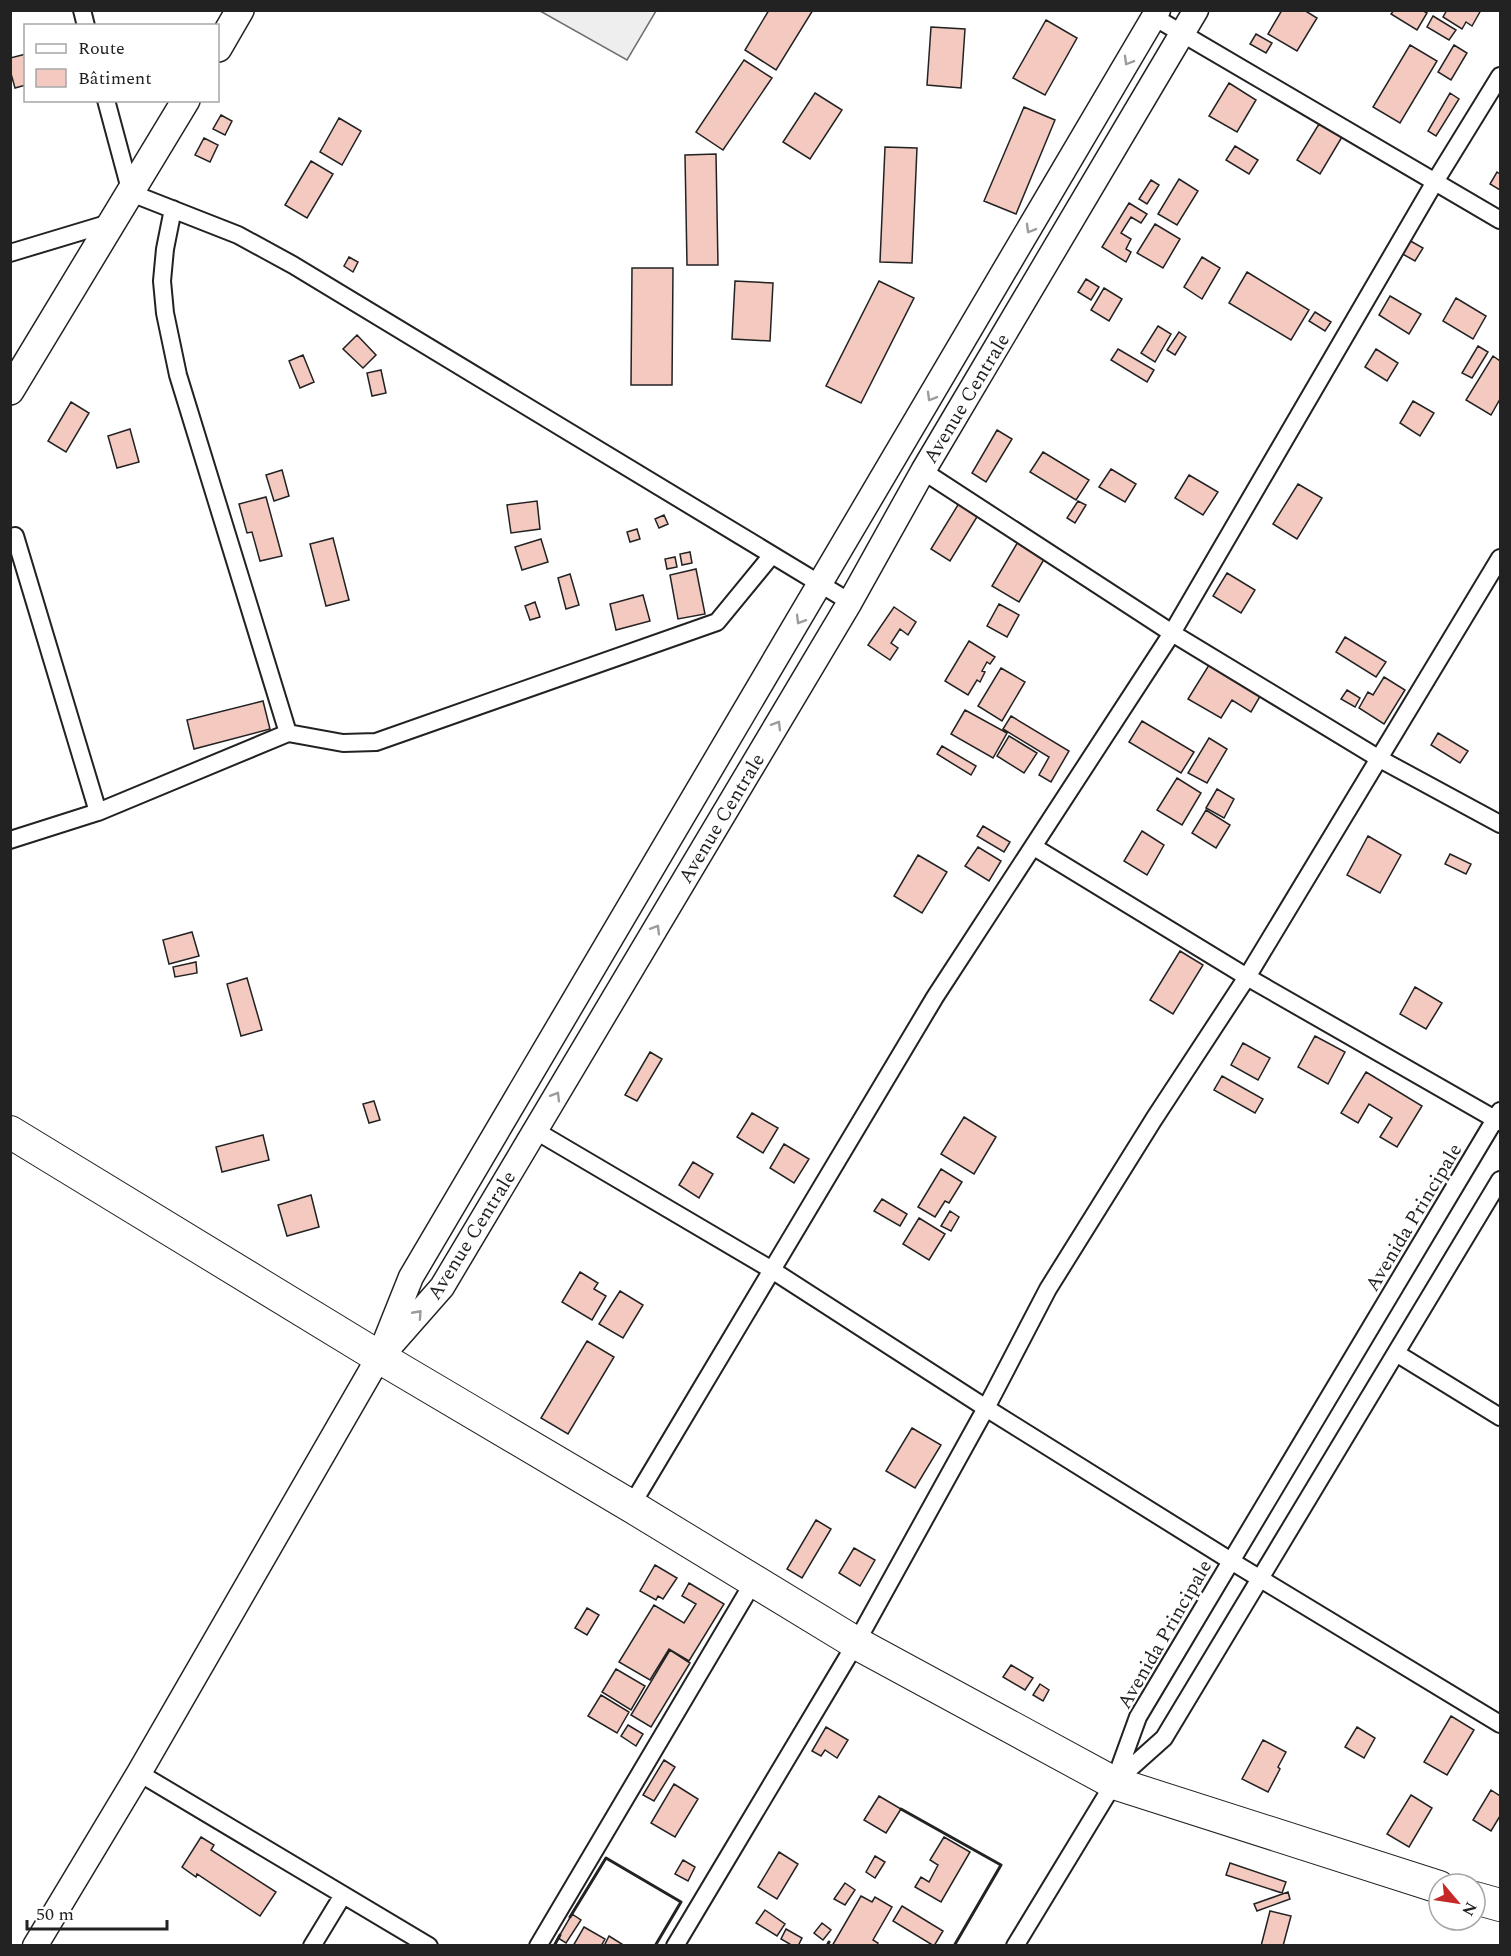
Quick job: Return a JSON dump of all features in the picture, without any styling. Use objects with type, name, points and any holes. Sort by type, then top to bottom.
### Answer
[{"type":"highway","points":[[10,1131],[379,1358],[631,1506],[856,1643],[1114,1783],[1427,1883]]},
{"type":"main road","points":[[219,46],[240,10]]},
{"type":"main road","points":[[10,391],[185,102]]},
{"type":"street","name":"Avenue Centrale","points":[[379,1358],[442,1287],[850,602],[923,471],[1196,10]]},
{"type":"street","name":"Avenue Centrale","points":[[379,1358],[411,1277],[1156,14]]},
{"type":"street","points":[[1156,14],[1182,34],[1436,180],[1500,220]]},
{"type":"street","points":[[631,1506],[935,997],[1172,633],[1436,180],[1500,76]]},
{"type":"street","points":[[107,102],[131,193],[238,235],[293,265],[850,602]]},
{"type":"street","points":[[173,209],[162,280],[165,314],[176,365],[288,733]]},
{"type":"street","points":[[10,253],[114,222]]},
{"type":"street","points":[[923,471],[1172,633],[1378,758],[1500,824]]},
{"type":"street","points":[[15,536],[98,812]]},
{"type":"street","points":[[10,840],[98,812],[288,733],[343,743],[376,742],[717,622],[772,555]]},
{"type":"street","points":[[675,1946],[856,1643],[986,1408],[1048,1289],[1154,1119],[1247,977],[1500,558]]},
{"type":"street","points":[[1034,846],[1247,977],[1499,1117]]},
{"type":"street","name":"Avenida Principale","points":[[1114,1783],[1138,1717],[1499,1117]]},
{"type":"street","points":[[536,1131],[772,1270],[986,1408],[1231,1561],[1500,1724]]},
{"type":"street","points":[[1015,1946],[1114,1783],[1164,1738],[1500,1180]]},
{"type":"street","points":[[1396,1353],[1500,1417]]},
{"type":"street","points":[[35,1946],[139,1773],[379,1358]]},
{"type":"street","points":[[538,1946],[754,1581]]},
{"type":"street","points":[[139,1773],[429,1946]]},
{"type":"street","points":[[312,1946],[344,1895]]},
{"type":"shaded area","points":[[540,11],[656,11],[627,60]]},
{"type":"building","points":[[769,10],[813,10],[776,70],[745,50]]},
{"type":"building","points":[[1282,10],[1304,10],[1317,18],[1297,51],[1268,34]]},
{"type":"building","points":[[1394,10],[1422,10],[1427,13],[1417,30],[1391,14]]},
{"type":"building","points":[[1447,10],[1481,10],[1472,26],[1466,22],[1462,29],[1443,17]]},
{"type":"building","points":[[1433,16],[1456,30],[1449,40],[1427,27]]},
{"type":"building","points":[[1046,20],[1077,38],[1045,95],[1013,78]]},
{"type":"building","points":[[931,27],[965,29],[961,88],[927,85]]},
{"type":"building","points":[[1256,34],[1272,43],[1266,53],[1250,44]]},
{"type":"building","points":[[1410,45],[1437,61],[1400,123],[1373,107]]},
{"type":"building","points":[[1454,45],[1467,53],[1451,80],[1438,72]]},
{"type":"building","points":[[24,54],[24,86],[15,88],[10,70],[10,58]]},
{"type":"building","points":[[744,60],[772,78],[723,150],[696,132]]},
{"type":"building","points":[[1229,83],[1256,100],[1237,132],[1209,116]]},
{"type":"building","points":[[815,93],[842,110],[810,159],[783,142]]},
{"type":"building","points":[[1450,93],[1459,99],[1436,136],[1428,131]]},
{"type":"building","points":[[1024,107],[1055,120],[1016,214],[984,201]]},
{"type":"building","points":[[221,115],[232,121],[225,135],[213,129]]},
{"type":"building","points":[[339,118],[361,131],[342,165],[320,152]]},
{"type":"building","points":[[1319,124],[1342,137],[1320,174],[1297,160]]},
{"type":"building","points":[[204,138],[218,145],[210,162],[195,155]]},
{"type":"building","points":[[1235,146],[1258,160],[1249,174],[1226,160]]},
{"type":"building","points":[[885,147],[917,148],[912,263],[880,262]]},
{"type":"building","points":[[716,154],[718,265],[687,265],[685,155]]},
{"type":"building","points":[[311,161],[333,174],[307,218],[285,205]]},
{"type":"building","points":[[1497,172],[1500,174],[1500,190],[1490,184]]},
{"type":"building","points":[[1179,179],[1198,191],[1177,225],[1158,214]]},
{"type":"building","points":[[1151,180],[1159,185],[1147,204],[1139,199]]},
{"type":"building","points":[[1129,203],[1147,214],[1141,223],[1131,217],[1121,233],[1131,239],[1126,249],[1131,252],[1126,262],[1102,247]]},
{"type":"building","points":[[1155,224],[1180,239],[1163,268],[1137,253]]},
{"type":"building","points":[[1407,239],[1423,248],[1415,261],[1399,252]]},
{"type":"building","points":[[349,257],[358,262],[353,272],[344,266]]},
{"type":"building","points":[[1202,257],[1220,268],[1202,299],[1184,287]]},
{"type":"building","points":[[632,268],[673,268],[672,385],[631,385]]},
{"type":"building","points":[[1247,272],[1309,310],[1291,340],[1229,303]]},
{"type":"building","points":[[1086,279],[1099,287],[1091,300],[1078,292]]},
{"type":"building","points":[[735,281],[773,283],[770,341],[732,339]]},
{"type":"building","points":[[879,281],[914,298],[861,403],[826,386]]},
{"type":"building","points":[[1104,288],[1122,299],[1109,321],[1091,310]]},
{"type":"building","points":[[1390,296],[1421,314],[1409,334],[1379,315]]},
{"type":"building","points":[[1456,298],[1486,316],[1473,339],[1443,321]]},
{"type":"building","points":[[1315,312],[1331,322],[1325,331],[1309,321]]},
{"type":"building","points":[[1158,326],[1171,334],[1155,362],[1141,353]]},
{"type":"building","points":[[1179,332],[1186,337],[1175,355],[1167,350]]},
{"type":"building","points":[[357,335],[376,355],[363,368],[343,349]]},
{"type":"building","points":[[1478,346],[1488,352],[1472,378],[1462,373]]},
{"type":"building","points":[[1118,349],[1154,370],[1147,382],[1111,360]]},
{"type":"building","points":[[1376,349],[1398,363],[1387,381],[1365,367]]},
{"type":"building","points":[[303,355],[314,382],[300,388],[289,361]]},
{"type":"building","points":[[1493,356],[1500,361],[1500,399],[1491,415],[1466,400]]},
{"type":"building","points":[[381,370],[386,393],[372,396],[367,373]]},
{"type":"building","points":[[1413,401],[1434,413],[1420,436],[1400,423]]},
{"type":"building","points":[[71,402],[89,413],[66,452],[48,441]]},
{"type":"building","points":[[130,429],[139,462],[117,468],[108,436]]},
{"type":"building","points":[[997,430],[1012,439],[986,482],[972,473]]},
{"type":"building","points":[[1043,452],[1089,480],[1076,500],[1030,472]]},
{"type":"building","points":[[1111,469],[1136,484],[1125,502],[1099,487]]},
{"type":"building","points":[[282,470],[289,496],[274,501],[266,475]]},
{"type":"building","points":[[1189,475],[1218,492],[1203,515],[1175,498]]},
{"type":"building","points":[[1298,484],[1322,498],[1297,539],[1273,524]]},
{"type":"building","points":[[266,497],[282,556],[260,561],[252,532],[247,533],[239,504]]},
{"type":"building","points":[[961,500],[980,512],[950,561],[931,549]]},
{"type":"building","points":[[537,501],[540,529],[511,533],[507,505]]},
{"type":"building","points":[[1078,501],[1086,505],[1075,523],[1067,518]]},
{"type":"building","points":[[664,515],[668,524],[659,528],[655,519]]},
{"type":"building","points":[[637,529],[640,539],[630,542],[627,532]]},
{"type":"building","points":[[333,538],[349,600],[326,606],[310,544]]},
{"type":"building","points":[[541,539],[548,562],[522,570],[515,547]]},
{"type":"building","points":[[1019,540],[1046,556],[1019,602],[992,586]]},
{"type":"building","points":[[690,552],[692,563],[682,565],[680,554]]},
{"type":"building","points":[[675,557],[677,567],[667,569],[665,559]]},
{"type":"building","points":[[696,569],[705,614],[678,619],[670,575]]},
{"type":"building","points":[[1227,573],[1255,590],[1241,613],[1213,596]]},
{"type":"building","points":[[570,574],[579,605],[566,609],[558,578]]},
{"type":"building","points":[[643,595],[650,621],[616,630],[610,604]]},
{"type":"building","points":[[535,602],[540,617],[530,620],[525,606]]},
{"type":"building","points":[[999,604],[1019,615],[1007,637],[987,626]]},
{"type":"building","points":[[894,607],[916,622],[908,635],[900,629],[891,643],[898,648],[890,660],[868,645]]},
{"type":"building","points":[[1345,637],[1386,662],[1376,677],[1336,652]]},
{"type":"building","points":[[969,641],[995,657],[990,664],[987,662],[980,682],[977,680],[968,695],[945,681]]},
{"type":"building","points":[[1209,665],[1228,677],[1230,674],[1262,693],[1251,712],[1232,700],[1221,718],[1188,699]]},
{"type":"building","points":[[1001,668],[1025,682],[1002,721],[978,706]]},
{"type":"building","points":[[1384,677],[1405,690],[1384,724],[1359,708],[1368,692],[1373,695]]},
{"type":"building","points":[[1347,690],[1360,698],[1355,707],[1341,699]]},
{"type":"building","points":[[263,701],[270,729],[194,749],[187,720]]},
{"type":"building","points":[[965,710],[1007,733],[993,758],[951,734]]},
{"type":"building","points":[[1011,716],[1069,751],[1051,782],[1039,775],[1049,757],[1003,729]]},
{"type":"building","points":[[1142,721],[1194,752],[1181,773],[1129,742]]},
{"type":"building","points":[[1438,733],[1468,751],[1460,763],[1431,745]]},
{"type":"building","points":[[1009,736],[1037,753],[1024,773],[997,756]]},
{"type":"building","points":[[1209,738],[1227,749],[1207,783],[1188,773]]},
{"type":"building","points":[[942,746],[976,766],[971,775],[937,754]]},
{"type":"building","points":[[1177,778],[1201,793],[1182,825],[1157,810]]},
{"type":"building","points":[[1217,789],[1234,799],[1224,818],[1206,808]]},
{"type":"building","points":[[1206,810],[1230,825],[1216,848],[1192,833]]},
{"type":"building","points":[[983,826],[1010,842],[1004,852],[977,836]]},
{"type":"building","points":[[1142,831],[1164,845],[1147,875],[1124,861]]},
{"type":"building","points":[[1368,836],[1401,855],[1380,893],[1347,875]]},
{"type":"building","points":[[978,847],[1001,861],[989,881],[965,866]]},
{"type":"building","points":[[1450,854],[1471,864],[1466,874],[1445,864]]},
{"type":"building","points":[[918,855],[947,872],[922,913],[894,896]]},
{"type":"building","points":[[192,932],[199,956],[169,964],[163,940]]},
{"type":"building","points":[[1180,951],[1203,965],[1173,1014],[1150,1000]]},
{"type":"building","points":[[196,962],[197,973],[175,977],[173,967]]},
{"type":"building","points":[[247,978],[262,1030],[241,1036],[227,984]]},
{"type":"building","points":[[1415,987],[1442,1003],[1426,1029],[1400,1014]]},
{"type":"building","points":[[1315,1036],[1345,1052],[1328,1084],[1298,1067]]},
{"type":"building","points":[[1243,1043],[1270,1058],[1258,1080],[1231,1065]]},
{"type":"building","points":[[650,1052],[662,1059],[637,1101],[625,1095]]},
{"type":"building","points":[[1366,1072],[1422,1106],[1397,1147],[1380,1137],[1392,1118],[1369,1104],[1358,1123],[1341,1113]]},
{"type":"building","points":[[1222,1076],[1263,1099],[1255,1113],[1214,1090]]},
{"type":"building","points":[[374,1101],[380,1120],[369,1123],[363,1104]]},
{"type":"building","points":[[752,1113],[778,1128],[763,1153],[737,1137]]},
{"type":"building","points":[[964,1117],[996,1137],[974,1174],[941,1154]]},
{"type":"building","points":[[263,1135],[269,1160],[222,1172],[216,1147]]},
{"type":"building","points":[[784,1144],[809,1159],[794,1183],[770,1168]]},
{"type":"building","points":[[693,1162],[713,1174],[699,1198],[679,1185]]},
{"type":"building","points":[[941,1169],[962,1182],[949,1203],[945,1201],[935,1217],[918,1207]]},
{"type":"building","points":[[311,1195],[319,1227],[287,1236],[278,1205]]},
{"type":"building","points":[[882,1199],[907,1214],[900,1226],[874,1211]]},
{"type":"building","points":[[950,1211],[959,1217],[951,1231],[941,1226]]},
{"type":"building","points":[[919,1218],[945,1234],[929,1260],[903,1244]]},
{"type":"building","points":[[580,1272],[598,1283],[594,1289],[606,1296],[592,1320],[562,1302]]},
{"type":"building","points":[[620,1291],[643,1305],[623,1338],[599,1324]]},
{"type":"building","points":[[587,1341],[614,1357],[568,1434],[541,1418]]},
{"type":"building","points":[[912,1428],[941,1445],[915,1488],[886,1471]]},
{"type":"building","points":[[816,1520],[831,1529],[802,1578],[787,1569]]},
{"type":"building","points":[[854,1548],[875,1560],[860,1586],[839,1573]]},
{"type":"building","points":[[655,1565],[677,1578],[663,1599],[658,1596],[656,1600],[640,1591]]},
{"type":"building","points":[[689,1583],[724,1604],[689,1661],[669,1649],[650,1680],[619,1662],[654,1605],[684,1623],[696,1604],[682,1596]]},
{"type":"building","points":[[587,1608],[599,1615],[587,1635],[575,1628]]},
{"type":"building","points":[[670,1650],[690,1663],[651,1727],[631,1715]]},
{"type":"building","points":[[1011,1665],[1033,1678],[1025,1690],[1003,1677]]},
{"type":"building","points":[[616,1669],[645,1686],[631,1710],[602,1692]]},
{"type":"building","points":[[1040,1684],[1049,1690],[1043,1701],[1033,1695]]},
{"type":"building","points":[[601,1695],[629,1712],[617,1733],[588,1716]]},
{"type":"building","points":[[1451,1716],[1474,1730],[1447,1775],[1424,1762]]},
{"type":"building","points":[[628,1725],[643,1734],[636,1746],[621,1736]]},
{"type":"building","points":[[826,1727],[848,1740],[837,1758],[825,1750],[821,1756],[812,1751]]},
{"type":"building","points":[[1357,1727],[1375,1738],[1364,1758],[1345,1747]]},
{"type":"building","points":[[1263,1740],[1286,1752],[1268,1792],[1242,1779]]},
{"type":"building","points":[[664,1760],[675,1767],[654,1801],[643,1795]]},
{"type":"building","points":[[674,1784],[698,1799],[675,1837],[651,1823]]},
{"type":"building","points":[[1491,1790],[1500,1796],[1500,1816],[1491,1831],[1473,1820]]},
{"type":"building","points":[[1411,1795],[1432,1808],[1409,1847],[1387,1834]]},
{"type":"building","points":[[879,1796],[901,1809],[886,1833],[864,1820]]},
{"type":"building","points":[[201,1837],[214,1845],[211,1850],[276,1892],[260,1916],[197,1874],[196,1877],[182,1867]]},
{"type":"building","points":[[944,1837],[970,1852],[941,1902],[915,1887],[921,1877],[929,1882],[938,1865],[930,1860]]},
{"type":"building","points":[[779,1852],[798,1864],[777,1899],[758,1887]]},
{"type":"building","points":[[875,1856],[885,1862],[875,1878],[866,1872]]},
{"type":"building","points":[[683,1860],[695,1867],[688,1881],[675,1874]]},
{"type":"building","points":[[1230,1863],[1286,1882],[1282,1893],[1226,1875]]},
{"type":"building","points":[[845,1883],[855,1890],[845,1905],[834,1899]]},
{"type":"building","points":[[1288,1892],[1290,1899],[1257,1911],[1254,1904]]},
{"type":"building","points":[[861,1896],[872,1902],[875,1897],[892,1907],[873,1940],[878,1943],[877,1946],[832,1946]]},
{"type":"building","points":[[902,1906],[943,1931],[934,1946],[893,1921]]},
{"type":"building","points":[[765,1910],[785,1924],[777,1936],[756,1923]]},
{"type":"building","points":[[1270,1911],[1291,1916],[1283,1946],[1261,1946]]},
{"type":"building","points":[[572,1914],[581,1920],[566,1943],[558,1938]]},
{"type":"building","points":[[822,1923],[831,1930],[823,1940],[814,1933]]},
{"type":"building","points":[[584,1927],[605,1939],[601,1946],[573,1946]]},
{"type":"building","points":[[786,1929],[802,1938],[798,1946],[793,1946],[781,1939]]},
{"type":"building","points":[[609,1936],[625,1946],[604,1946]]},
{"type":"wall","points":[[901,1809],[1001,1865],[954,1946]]},
{"type":"wall","points":[[570,1917],[606,1858],[681,1902],[655,1946]]},
{"type":"wall","points":[[554,1946],[560,1935]]},
{"type":"wall","points":[[827,1946],[829,1942]]}]
